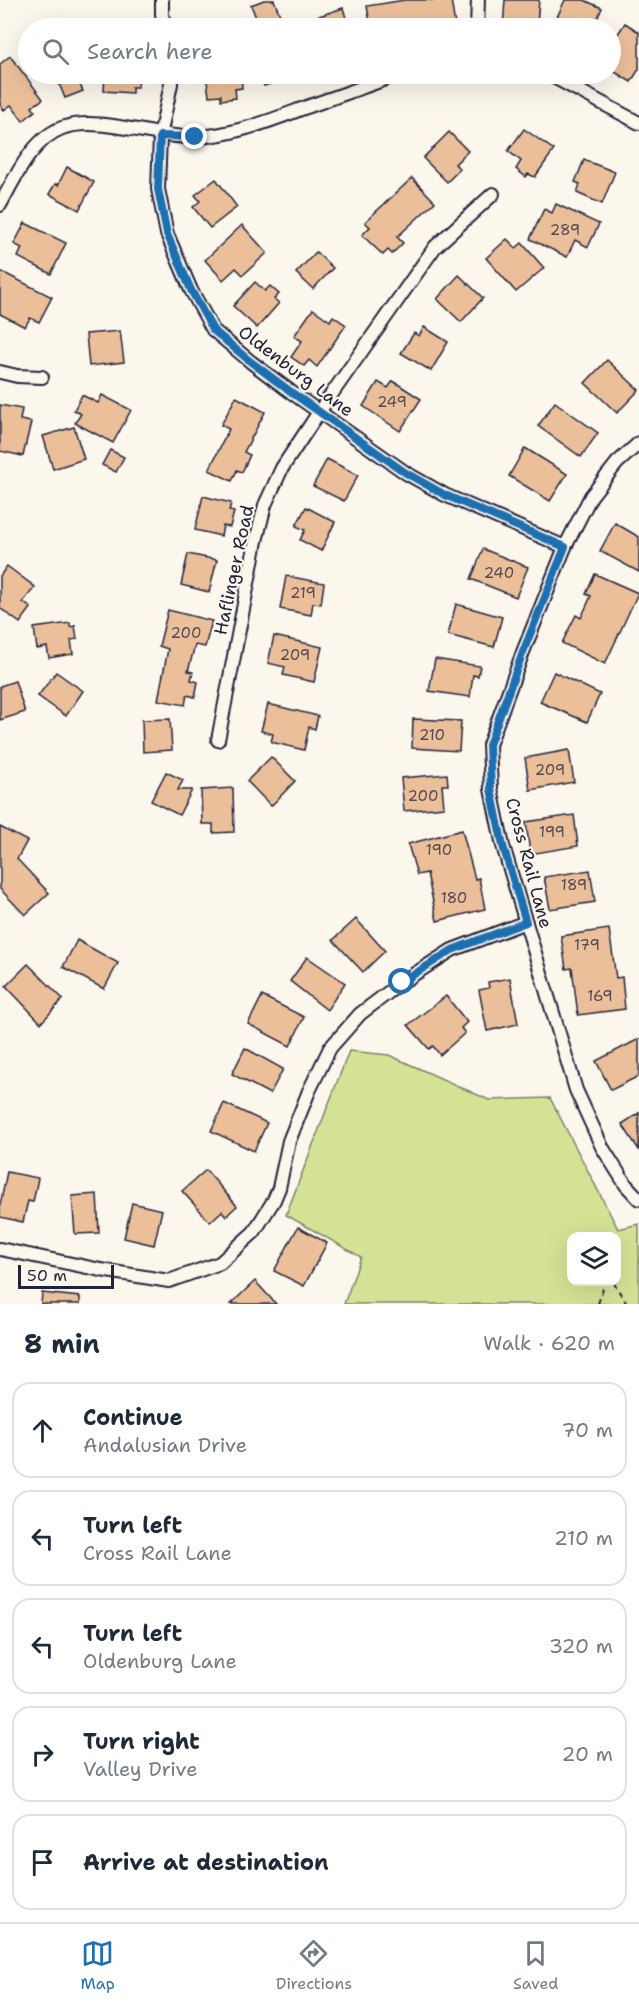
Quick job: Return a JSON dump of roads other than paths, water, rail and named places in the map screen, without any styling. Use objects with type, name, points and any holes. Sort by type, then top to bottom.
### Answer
[{"type":"street","points":[[162,0],[163,18]]},
{"type":"street","points":[[477,18],[478,0]]},
{"type":"street","name":"Oldenburg Lane","points":[[171,84],[160,136],[158,189],[167,234],[191,290],[213,330],[251,362],[406,473],[445,495],[565,547]]},
{"type":"street","points":[[0,205],[32,153],[45,138],[61,128],[83,123],[160,136],[195,137],[229,133],[371,84]]},
{"type":"street","points":[[567,84],[639,123]]},
{"type":"street","name":"Haflinger Road","points":[[218,740],[256,541],[265,506],[282,468],[435,247],[493,194]]},
{"type":"street","points":[[0,372],[17,376],[42,377]]},
{"type":"street","name":"Cross Rail Lane","points":[[639,443],[617,463],[591,496],[565,547],[489,745],[491,789],[503,846],[576,1090],[602,1148],[626,1185],[639,1199]]},
{"type":"street","points":[[0,1249],[101,1270],[169,1281],[220,1263],[254,1232],[274,1200],[290,1141],[309,1090],[330,1048],[360,1014],[402,982],[452,950],[526,922]]}]
